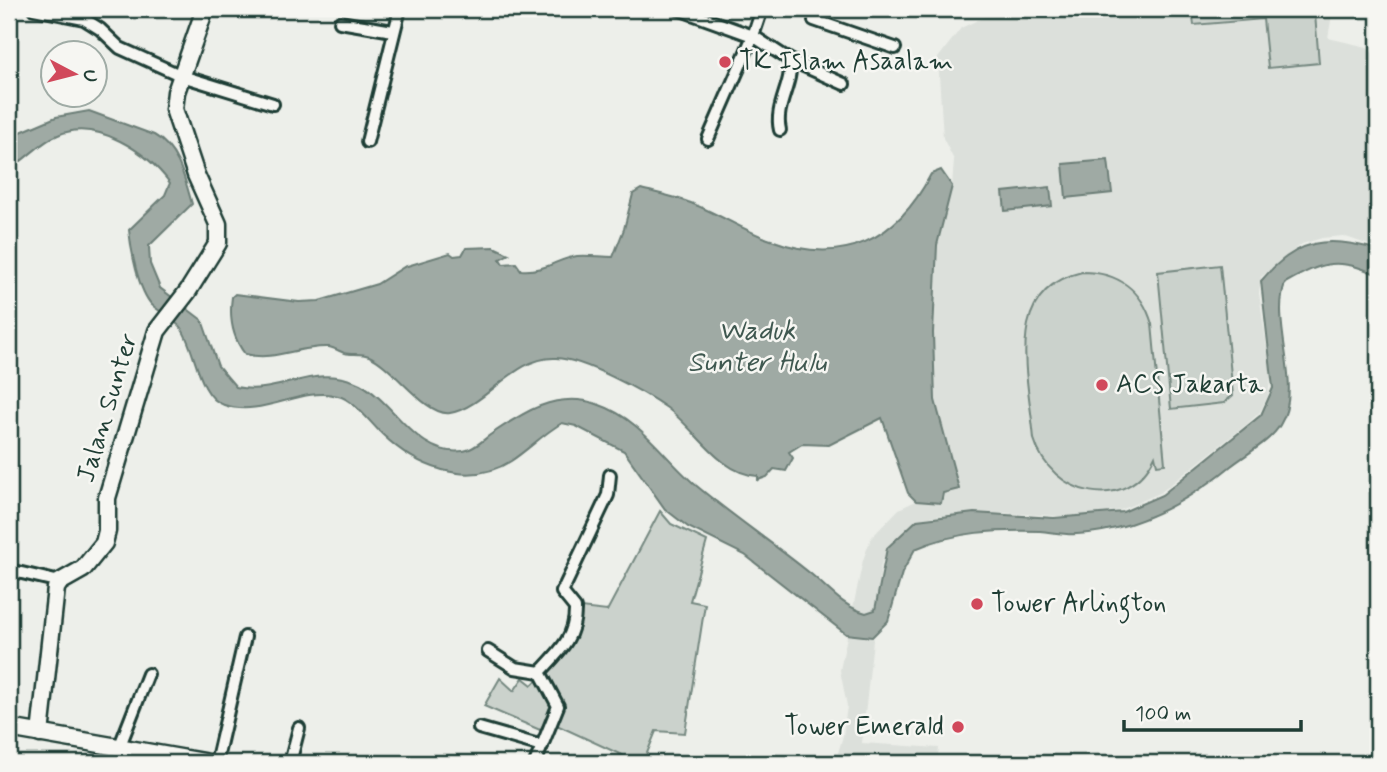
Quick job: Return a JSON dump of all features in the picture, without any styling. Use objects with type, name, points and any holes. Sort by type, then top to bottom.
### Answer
[{"type":"street","points":[[34,9],[84,19],[121,48],[182,76],[273,104]]},
{"type":"street","points":[[182,76],[205,9]]},
{"type":"street","points":[[368,142],[400,9]]},
{"type":"street","points":[[678,9],[753,36],[790,60],[844,84]]},
{"type":"street","points":[[708,139],[762,9]]},
{"type":"street","points":[[817,9],[814,20],[895,48]]},
{"type":"street","points":[[340,22],[393,31]]},
{"type":"street","points":[[780,130],[779,112],[788,90],[790,60]]},
{"type":"street","name":"Jalan Sunter","points":[[60,582],[83,569],[104,543],[107,531],[107,498],[153,340],[160,325],[215,249],[219,237],[218,224],[176,120],[175,100],[182,76]]},
{"type":"street","points":[[540,672],[572,634],[575,608],[562,592],[608,495],[610,475]]},
{"type":"street","points":[[9,570],[60,582],[54,604],[40,734]]},
{"type":"street","points":[[216,763],[245,637]]},
{"type":"street","points":[[488,651],[515,668],[540,672]]},
{"type":"street","points":[[535,763],[558,706],[540,672]]},
{"type":"street","points":[[120,748],[148,674]]},
{"type":"street","points":[[290,763],[299,727]]},
{"type":"street","points":[[9,728],[209,763]]},
{"type":"street","points":[[479,728],[542,746]]},
{"type":"shaded area","name":"ACS Jakarta","points":[[1036,9],[1333,9],[1328,38],[1367,47],[1378,59],[1378,248],[1343,236],[1322,238],[1302,244],[1261,277],[1259,293],[1271,375],[1268,395],[1260,412],[1247,424],[1160,493],[1121,510],[1076,517],[1002,513],[935,516],[917,520],[896,538],[887,548],[881,565],[862,743],[939,748],[937,763],[835,763],[843,736],[847,706],[840,670],[863,560],[871,538],[899,509],[916,501],[941,503],[942,493],[959,489],[935,400],[933,333],[937,245],[952,186],[954,160],[943,138],[938,58],[961,28],[984,17],[1025,14]]},
{"type":"shaded area","points":[[1192,9],[1279,9],[1280,17],[1315,14],[1319,63],[1268,68],[1263,19],[1194,25]]},
{"type":"shaded area","points":[[1220,265],[1233,395],[1224,403],[1171,409],[1158,272]]},
{"type":"shaded area","points":[[1082,272],[1107,275],[1127,285],[1142,302],[1152,324],[1165,464],[1157,465],[1155,456],[1142,475],[1127,487],[1109,492],[1090,491],[1072,485],[1056,474],[1043,459],[1034,439],[1026,364],[1030,317],[1040,298],[1056,282]]},
{"type":"shaded area","points":[[660,511],[671,524],[707,541],[690,601],[705,604],[685,733],[656,731],[643,763],[639,763],[546,720],[540,730],[484,706],[500,678],[514,691],[523,678],[532,685],[541,676],[569,642],[581,608],[607,611]]},
{"type":"water","points":[[89,111],[154,135],[175,156],[192,204],[149,246],[150,264],[160,288],[202,320],[218,366],[236,387],[267,388],[312,377],[343,378],[360,384],[373,393],[419,437],[432,446],[447,451],[470,449],[514,419],[540,406],[567,400],[597,404],[627,419],[640,429],[685,476],[712,498],[843,602],[866,613],[875,610],[887,548],[917,520],[974,513],[1054,518],[1123,512],[1162,495],[1261,415],[1273,388],[1261,281],[1287,256],[1314,244],[1344,242],[1360,245],[1378,250],[1378,275],[1364,269],[1331,264],[1310,270],[1285,283],[1281,318],[1289,393],[1280,425],[1258,447],[1197,491],[1140,521],[1099,532],[976,533],[946,538],[915,549],[902,573],[888,621],[872,637],[846,634],[745,555],[688,527],[665,509],[624,451],[576,426],[562,423],[511,461],[494,469],[460,473],[442,470],[410,456],[382,434],[356,406],[338,396],[310,395],[253,408],[224,405],[215,400],[203,382],[186,336],[175,322],[152,305],[143,290],[136,269],[129,230],[165,195],[170,183],[160,171],[120,141],[89,131],[73,131],[51,138],[9,169],[9,137],[56,117]]},
{"type":"water","points":[[1108,160],[1112,193],[1066,198],[1063,164]]},
{"type":"water","name":"Waduk Sunter Hulu","points":[[941,170],[952,186],[937,245],[933,333],[935,400],[959,489],[943,493],[941,503],[916,501],[908,493],[882,418],[829,445],[802,444],[789,452],[793,458],[786,471],[774,469],[767,477],[758,480],[758,476],[744,473],[720,459],[678,417],[657,401],[582,364],[556,358],[527,365],[476,401],[450,413],[431,407],[369,356],[344,353],[329,347],[267,356],[245,354],[232,327],[231,305],[235,294],[299,302],[319,301],[377,284],[404,267],[450,253],[454,256],[462,255],[466,248],[494,247],[509,254],[500,259],[503,264],[516,263],[521,270],[537,269],[577,256],[613,257],[633,194],[641,189],[688,202],[771,240],[797,248],[844,248],[865,242],[884,231],[902,216],[931,174]]},
{"type":"water","points":[[1050,187],[1052,206],[1005,211],[1003,192]]},
{"type":"place","name":"TK Islam Asaalam","points":[[725,62]]},
{"type":"place","name":"ACS Jakarta","points":[[1102,385]]},
{"type":"place","name":"Tower Arlington","points":[[977,604]]},
{"type":"place","name":"Tower Emerald","points":[[958,727]]}]
